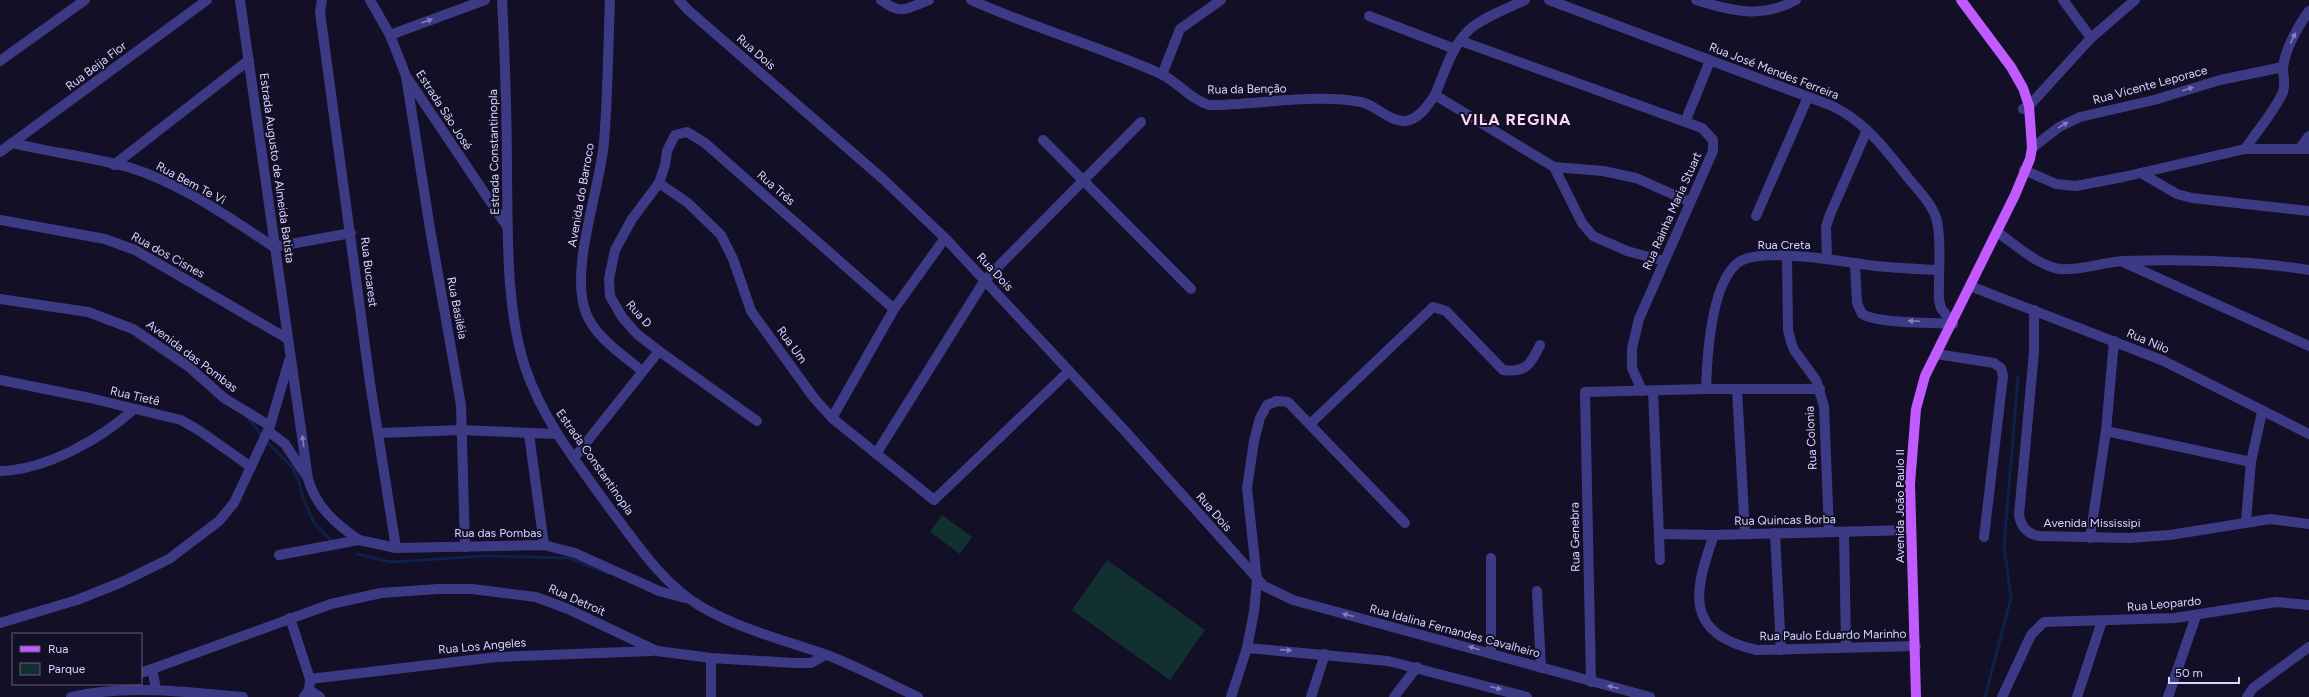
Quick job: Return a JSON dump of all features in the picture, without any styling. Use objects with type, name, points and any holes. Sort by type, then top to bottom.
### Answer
[{"type":"main road","name":"Avenida João Paulo II","points":[[1916,697],[1916,646],[1910,484],[1916,409],[1925,376],[1953,324],[1997,232],[2032,148],[2026,107],[2011,67],[1961,0]]},
{"type":"main road","name":"Avenida João Paulo II","points":[[2024,170],[2026,107]]},
{"type":"street","points":[[0,61],[86,0]]},
{"type":"street","name":"Rua Beija Flor","points":[[0,152],[207,0]]},
{"type":"street","name":"Estrada Augusto de Almeida Batista","points":[[240,0],[288,339]]},
{"type":"street","name":"Rua Bucarest","points":[[322,0],[320,12],[378,433],[396,548]]},
{"type":"street","name":"Estrada São José","points":[[370,0],[390,35],[406,76],[508,228]]},
{"type":"street","points":[[390,35],[485,0]]},
{"type":"street","name":"Estrada Constantinopla","points":[[502,0],[508,228],[515,325],[521,354],[530,381],[556,434],[650,559],[677,589],[698,605],[716,615],[771,637],[825,655],[918,697]]},
{"type":"street","name":"Avenida do Barroco","points":[[610,0],[604,141],[600,173],[585,247],[581,289],[585,311],[594,328],[642,371]]},
{"type":"street","name":"Rua Dois","points":[[678,0],[882,179],[945,238],[1125,431],[1257,580]]},
{"type":"street","points":[[881,0],[896,10],[915,7],[929,0]]},
{"type":"street","name":"Rua da Benção","points":[[971,0],[1011,18],[1162,75],[1192,98],[1209,105],[1331,99],[1365,103],[1394,118],[1404,121],[1411,119],[1420,113],[1435,95]]},
{"type":"street","points":[[1162,75],[1180,29],[1221,0]]},
{"type":"street","points":[[1525,0],[1483,20],[1469,30],[1458,45],[1435,95],[1554,167],[1602,171],[1636,178],[1690,202]]},
{"type":"street","name":"Rua José Mendes Ferreira","points":[[1549,0],[1842,110],[1867,130],[1917,189],[1934,213],[1938,230],[1938,270],[1941,308],[1953,324]]},
{"type":"street","points":[[1696,0],[1727,10],[1756,13],[1783,8],[1796,0]]},
{"type":"street","points":[[2063,0],[2091,38]]},
{"type":"street","points":[[2026,107],[2091,38],[2135,0]]},
{"type":"street","points":[[2245,149],[2282,93],[2285,81],[2283,67],[2295,35],[2309,12]]},
{"type":"street","name":"Rua Rainha Maria Stuart","points":[[1369,16],[1685,122],[1706,130],[1710,135],[1714,145],[1713,151],[1639,319],[1632,348],[1632,368],[1642,391]]},
{"type":"street","points":[[114,164],[249,60]]},
{"type":"street","points":[[1685,122],[1710,61]]},
{"type":"street","name":"Rua Vicente Leporace","points":[[2032,148],[2059,127],[2080,117],[2154,100],[2220,80],[2283,67]]},
{"type":"street","name":"Rua Basiléia","points":[[406,76],[430,229],[460,393],[465,546]]},
{"type":"street","points":[[1756,216],[1808,97]]},
{"type":"street","points":[[876,454],[985,280],[1141,122]]},
{"type":"street","points":[[1827,258],[1826,227],[1829,217],[1867,130]]},
{"type":"street","name":"Rua Três","points":[[659,183],[665,165],[667,151],[675,135],[687,132],[695,136],[894,309]]},
{"type":"street","points":[[2024,170],[2045,180],[2066,186],[2141,173],[2245,149],[2304,149],[2309,136]]},
{"type":"street","points":[[1043,140],[1191,289]]},
{"type":"street","name":"Rua Bem Te Vi","points":[[12,143],[128,167],[173,185],[210,206],[274,247]]},
{"type":"street","points":[[1554,167],[1582,223],[1593,236],[1627,251],[1664,261]]},
{"type":"street","points":[[2141,173],[2177,194],[2192,198],[2309,211]]},
{"type":"street","name":"Rua D","points":[[659,183],[632,219],[616,250],[610,273],[609,287],[614,306],[622,317],[658,351],[757,421]]},
{"type":"street","name":"Rua Um","points":[[659,183],[693,208],[721,236],[733,259],[751,311],[811,393],[832,418],[934,500],[1069,371]]},
{"type":"street","name":"Rua dos Cisnes","points":[[0,220],[116,242],[135,250],[288,339]]},
{"type":"street","points":[[1997,232],[2040,260],[2060,269],[2122,261],[2244,262],[2309,270]]},
{"type":"street","points":[[274,247],[351,233]]},
{"type":"street","points":[[832,418],[894,309],[945,238]]},
{"type":"street","name":"Rua Colonia","points":[[1787,257],[1788,330],[1790,342],[1820,389],[1825,420],[1829,531]]},
{"type":"street","name":"Rua Creta","points":[[1706,389],[1710,330],[1719,297],[1732,270],[1738,263],[1750,258],[1827,258],[1855,263],[1938,270]]},
{"type":"street","points":[[2122,261],[2309,346]]},
{"type":"street","points":[[1855,263],[1857,303],[1862,314],[1871,318],[1886,320],[1953,324]]},
{"type":"street","name":"Rua Nilo","points":[[1970,286],[2114,341],[2164,362],[2309,434]]},
{"type":"street","name":"Avenida das Pombas","points":[[0,299],[88,312],[133,329],[188,366],[224,398],[285,444],[308,479]]},
{"type":"street","points":[[1310,424],[1433,307],[1446,311],[1503,370],[1514,372],[1523,369],[1531,363],[1540,345]]},
{"type":"street","name":"Avenida Mississipi","points":[[2034,310],[2034,352],[2019,515],[2021,524],[2032,535],[2090,538],[2170,535],[2246,521],[2270,519],[2309,524]]},
{"type":"street","name":"Rua das Pombas","points":[[288,339],[308,479],[317,503],[329,516],[359,540]]},
{"type":"street","points":[[2090,538],[2106,430],[2114,341]]},
{"type":"street","points":[[574,458],[658,351]]},
{"type":"street","points":[[1936,354],[1994,363],[2001,368],[2003,376],[1984,537]]},
{"type":"street","points":[[0,623],[103,590],[169,559],[200,537],[228,511],[234,502],[268,430],[290,355]]},
{"type":"street","name":"Rua Tietê","points":[[0,380],[181,420],[251,467]]},
{"type":"street","points":[[1642,391],[1706,389],[1820,389]]},
{"type":"street","points":[[1737,389],[1745,533]]},
{"type":"street","name":"Rua Genebra","points":[[1591,682],[1585,392],[1642,391]]},
{"type":"street","points":[[1653,391],[1660,560]]},
{"type":"street","points":[[1232,697],[1248,648],[1257,580],[1247,488],[1254,441],[1260,418],[1266,405],[1277,401],[1288,402],[1405,523]]},
{"type":"street","points":[[0,471],[30,467],[95,440],[134,409]]},
{"type":"street","points":[[2246,521],[2252,462],[2262,412]]},
{"type":"street","points":[[378,433],[461,430],[556,434]]},
{"type":"street","points":[[2106,430],[2252,462]]},
{"type":"street","points":[[529,434],[544,545]]},
{"type":"street","name":"Rua Quincas Borba","points":[[1659,534],[1714,535],[1745,533],[1911,530]]},
{"type":"street","points":[[1844,532],[1846,648]]},
{"type":"street","points":[[1775,533],[1781,650]]},
{"type":"street","name":"Rua Paulo Eduardo Marinho","points":[[1714,535],[1699,583],[1698,604],[1703,616],[1721,637],[1738,645],[1757,650],[1916,646]]},
{"type":"street","name":"Rua das Pombas","points":[[279,555],[359,540],[396,548],[544,545],[575,553],[635,581],[688,599],[698,605]]},
{"type":"street","points":[[1491,558],[1491,653]]},
{"type":"street","name":"Rua Idalina Fernandes Cavalheiro","points":[[1257,580],[1272,591],[1293,600],[1650,697]]},
{"type":"street","name":"Rua Detroit","points":[[142,673],[331,604],[381,593],[405,590],[472,589],[536,597],[552,602],[657,651],[711,658],[806,663],[816,661],[825,655]]},
{"type":"street","points":[[1536,590],[1541,668]]},
{"type":"street","name":"Rua Leopardo","points":[[2002,697],[2031,635],[2044,622],[2102,621],[2196,616],[2222,610],[2276,602],[2309,605]]},
{"type":"street","points":[[2168,697],[2196,616]]},
{"type":"street","points":[[290,618],[310,679],[307,693],[320,697]]},
{"type":"street","points":[[2077,697],[2102,621]]},
{"type":"street","points":[[2247,697],[2253,688],[2309,647]]},
{"type":"street","points":[[1248,648],[1360,657],[1417,667],[1527,697]]},
{"type":"street","name":"Rua Los Angeles","points":[[310,679],[497,657],[657,651]]},
{"type":"street","points":[[1311,697],[1325,654]]},
{"type":"street","points":[[711,658],[711,697]]},
{"type":"street","points":[[1398,695],[1417,667]]},
{"type":"street","points":[[152,669],[156,689]]},
{"type":"street","points":[[98,691],[113,685]]},
{"type":"street","points":[[70,697],[98,691],[156,689],[243,697]]},
{"type":"green space","points":[[942,515],[972,537],[960,554],[930,532]]},
{"type":"green space","points":[[1107,560],[1205,630],[1170,680],[1072,610]]},
{"type":"waterway","points":[[1985,697],[2011,598],[2004,546],[2018,376]]},
{"type":"waterway","points":[[246,415],[265,440],[292,467],[299,481],[303,499],[315,524],[331,540]]},
{"type":"waterway","points":[[357,554],[391,562],[484,556],[568,558],[608,573]]},
{"type":"district","name":"VILA REGINA","points":[[1516,119]]}]
